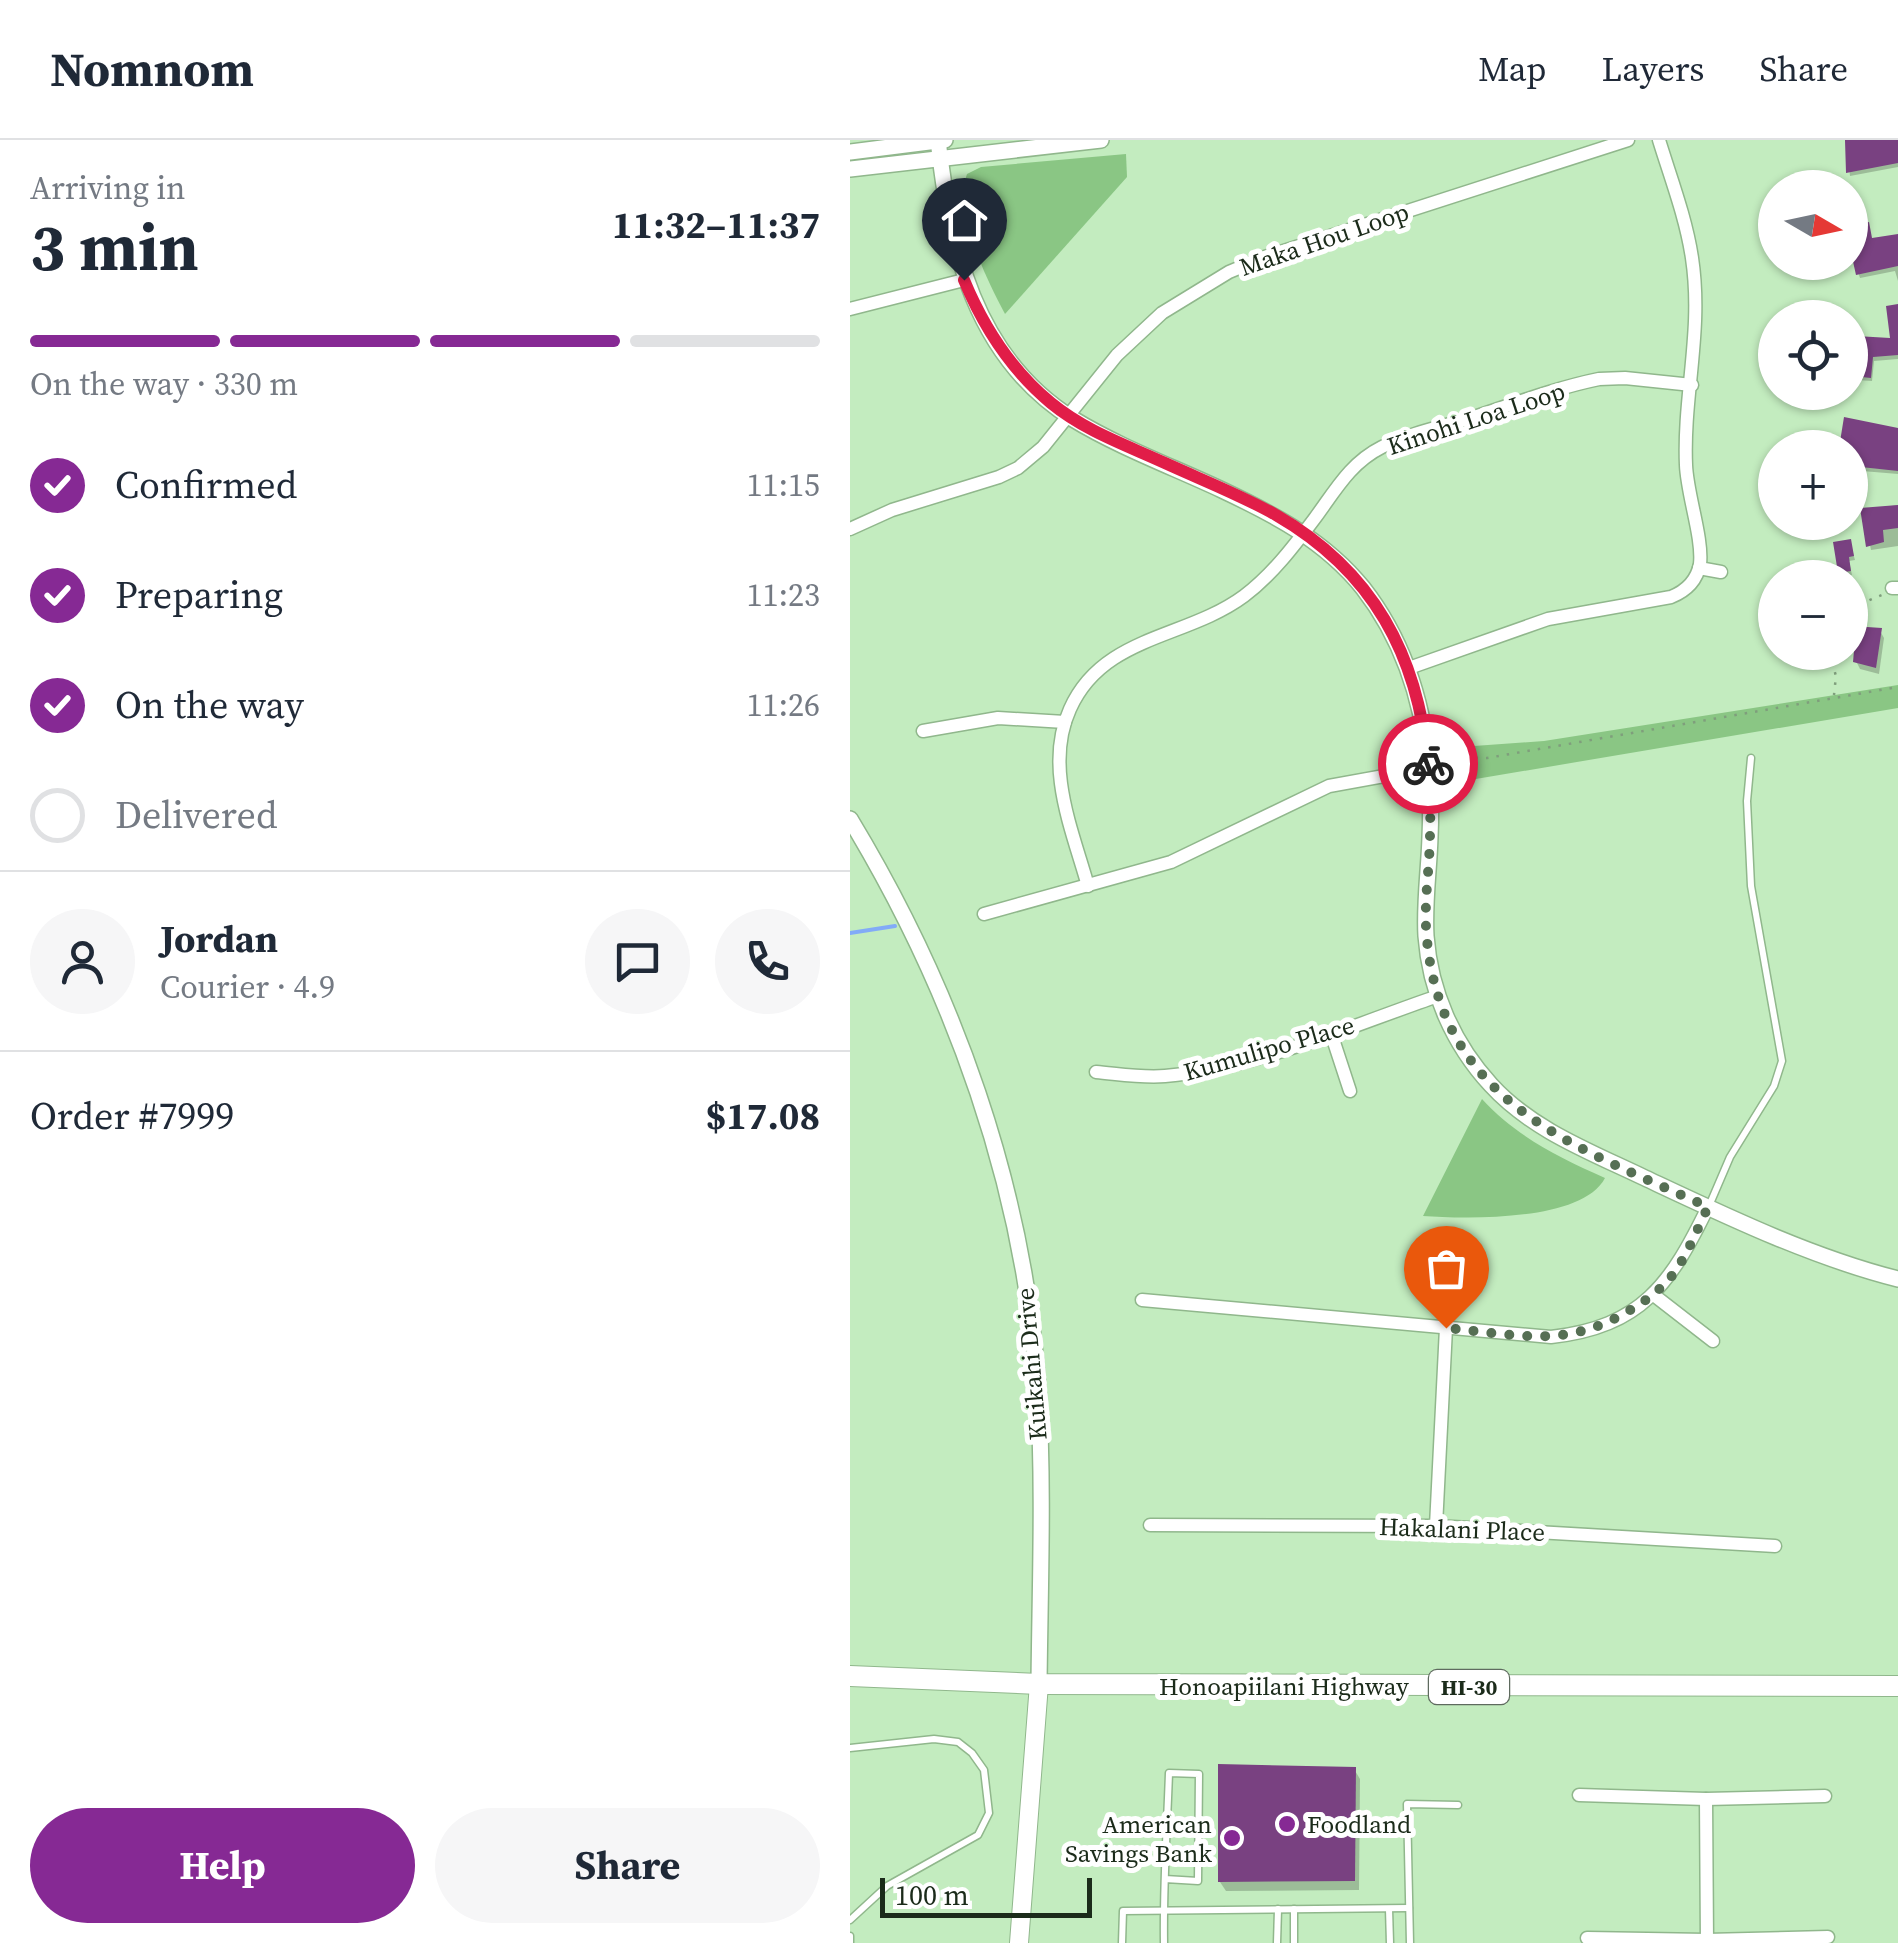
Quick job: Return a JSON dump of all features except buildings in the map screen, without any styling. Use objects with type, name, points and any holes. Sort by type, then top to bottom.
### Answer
[{"type":"main road","name":"Honoapiilani Highway","points":[[850,1676],[1040,1684],[1898,1686]]},
{"type":"main road","name":"Kuikahi Drive","points":[[1019,1943],[1040,1684]]},
{"type":"street","points":[[850,152],[940,144],[1100,140]]},
{"type":"street","name":"Maka Hou Loop","points":[[850,528],[892,510],[1009,473],[1035,455],[1132,338],[1162,313],[1229,272],[1628,140]]},
{"type":"street","points":[[1409,668],[1548,618],[1671,596],[1690,584],[1699,568],[1686,463],[1696,343],[1692,257],[1659,140]]},
{"type":"street","points":[[850,169],[940,144]]},
{"type":"street","points":[[940,144],[949,220],[964,280],[1008,360],[1028,382],[1067,415],[1102,435],[1274,514],[1335,558],[1383,617],[1409,668],[1421,709],[1428,762],[1430,835],[1426,936],[1438,996],[1466,1054],[1512,1106],[1559,1137],[1708,1207],[1898,1279]]},
{"type":"street","points":[[850,309],[964,280]]},
{"type":"street","name":"Kinohi Loa Loop","points":[[1088,886],[1060,780],[1059,751],[1065,722],[1085,683],[1106,662],[1131,646],[1212,615],[1242,598],[1304,534],[1350,470],[1395,442],[1599,379],[1692,385]]},
{"type":"street","points":[[1699,568],[1721,572]]},
{"type":"street","points":[[923,731],[998,718],[1065,722]]},
{"type":"street","points":[[984,914],[1171,862],[1328,786],[1428,762]]},
{"type":"street","name":"Kuikahi Drive","points":[[850,818],[891,886],[947,1005],[990,1129],[1021,1257],[1038,1387],[1040,1684]]},
{"type":"street","name":"Kumulipo Place","points":[[1096,1072],[1139,1077],[1184,1073],[1241,1061],[1438,996]]},
{"type":"street","points":[[1331,1033],[1350,1090]]},
{"type":"street","points":[[1142,1300],[1551,1338],[1580,1334],[1605,1325],[1655,1296],[1676,1269],[1708,1207]]},
{"type":"street","points":[[1655,1296],[1713,1341]]},
{"type":"street","points":[[1436,1526],[1446,1328]]},
{"type":"street","name":"Hakalani Place","points":[[1150,1525],[1436,1526],[1774,1546]]},
{"type":"street","points":[[1578,1795],[1706,1799],[1825,1796]]},
{"type":"street","points":[[1706,1799],[1707,1942]]},
{"type":"street","points":[[1588,1938],[1707,1942],[1828,1937]]},
{"type":"lane","points":[[1708,1207],[1730,1157],[1774,1086],[1782,1061],[1751,886],[1747,801],[1751,758]]},
{"type":"lane","points":[[850,1748],[934,1740],[958,1742],[984,1770],[989,1813],[978,1835],[887,1886],[850,1920]]},
{"type":"lane","points":[[1164,1878],[1198,1881],[1199,1774],[1169,1773],[1164,1878],[1163,1910],[1164,1943]]},
{"type":"lane","points":[[1410,1943],[1406,1804],[1458,1805]]},
{"type":"lane","points":[[1294,1908],[1294,1943]]},
{"type":"lane","points":[[1389,1908],[1390,1943]]},
{"type":"lane","points":[[1122,1943],[1123,1910],[1409,1908]]},
{"type":"lane","points":[[1277,1943],[1278,1909]]},
{"type":"path","points":[[1868,602],[1895,588]]},
{"type":"path","points":[[1833,696],[1834,670]]},
{"type":"path","points":[[1428,762],[1487,758],[1898,687]]},
{"type":"green space","points":[[1126,154],[1127,177],[1005,314],[981,265],[968,226],[964,207],[967,174],[981,167]]},
{"type":"green space","points":[[1898,685],[1898,708],[1464,781],[1460,747],[1544,741]]},
{"type":"green space","points":[[1482,1099],[1539,1145],[1605,1178],[1592,1192],[1573,1203],[1549,1210],[1494,1217],[1423,1216]]},
{"type":"waterway","points":[[850,933],[895,926]]},
{"type":"way so far","points":[[1428,764],[1426,936],[1430,964],[1446,1017],[1474,1066],[1512,1106],[1535,1123],[1708,1207],[1676,1269],[1655,1296],[1605,1325],[1551,1338],[1446,1328]]},
{"type":"place","name":"Foodland","points":[[1287,1824]]},
{"type":"place","name":"American Savings Bank","points":[[1232,1838]]},
{"type":"route","points":[[964,280],[1008,360],[1051,403],[1102,435],[1274,514],[1335,558],[1361,586],[1402,650],[1415,682],[1428,764]]}]
